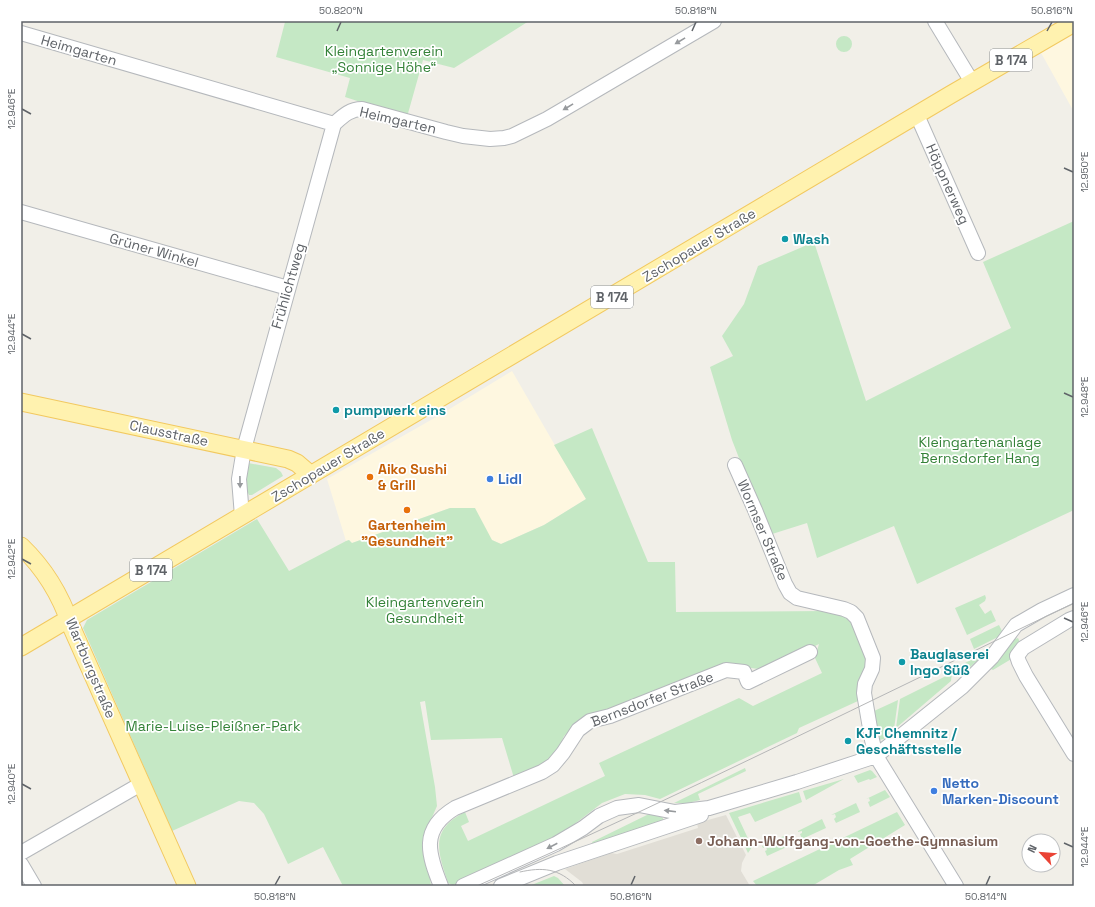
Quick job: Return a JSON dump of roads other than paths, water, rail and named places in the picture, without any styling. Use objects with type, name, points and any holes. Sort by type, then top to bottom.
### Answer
[{"type":"main road","name":"Zschopauer Straße","points":[[21,647],[972,82],[1074,23]]},
{"type":"main road","name":"Clausstraße","points":[[21,402],[288,459],[297,463],[311,475]]},
{"type":"main road","name":"Wartburgstraße","points":[[21,546],[52,584],[65,608],[187,886]]},
{"type":"street","name":"Heimgarten","points":[[21,33],[334,124],[345,114],[355,109],[463,136],[490,139],[504,138],[526,130],[547,119],[714,21]]},
{"type":"street","points":[[935,21],[972,82]]},
{"type":"street","name":"Höppnerweg","points":[[917,115],[978,253]]},
{"type":"street","name":"Frühlichtweg","points":[[244,449],[334,124]]},
{"type":"street","name":"Grüner Winkel","points":[[21,212],[288,288]]},
{"type":"street","points":[[242,516],[239,479],[244,449]]},
{"type":"street","name":"Wormser Straße","points":[[736,466],[790,593],[797,598],[844,609],[851,612],[857,618],[873,658],[872,669],[865,684],[864,693],[876,756]]},
{"type":"street","points":[[463,886],[556,844],[583,828],[599,816],[617,808],[639,805],[675,812],[709,808],[797,782],[876,756],[962,687],[992,657],[1016,625],[1042,610],[1074,595]]},
{"type":"street","points":[[1074,618],[1023,648],[1017,656],[1026,676],[1074,754]]},
{"type":"street","name":"Bernsdorfer Straße","points":[[441,886],[429,850],[432,833],[438,822],[446,814],[456,808],[542,772],[553,765],[578,730],[590,722],[610,716],[726,670],[744,672],[748,682],[810,652]]},
{"type":"street","points":[[876,756],[956,886]]},
{"type":"street","points":[[21,853],[141,784]]},
{"type":"street","points":[[501,886],[550,865],[699,816],[709,808]]},
{"type":"street","points":[[21,864],[34,886]]},
{"type":"tram line","points":[[477,886],[627,818],[1074,603]]},
{"type":"tram line","points":[[520,872],[528,870],[550,870],[557,872],[570,880],[576,886]]},
{"type":"place","name":"Wash","points":[[785,239]]},
{"type":"place","name":"pumpwerk eins","points":[[336,410]]},
{"type":"place","name":"Aiko Sushi & Grill","points":[[370,477]]},
{"type":"place","name":"Lidl","points":[[490,479]]},
{"type":"place","name":"Gartenheim \"Gesundheit\"","points":[[407,510]]},
{"type":"place","name":"Bauglaserei Ingo Süß","points":[[902,662]]},
{"type":"place","name":"KJF Chemnitz / Geschäftsstelle","points":[[848,741]]},
{"type":"place","name":"Netto Marken-Discount","points":[[934,791]]},
{"type":"place","name":"Johann-Wolfgang-von-Goethe-Gymnasium","points":[[699,841]]},
{"type":"park label","name":"Kleingartenverein „Sonnige Höhe“","points":[[384,60]]},
{"type":"park label","name":"Kleingartenanlage Bernsdorfer Hang","points":[[980,450]]},
{"type":"park label","name":"Kleingartenverein Gesundheit","points":[[425,610]]},
{"type":"park label","name":"Marie-Luise-Pleißner-Park","points":[[213,726]]}]
